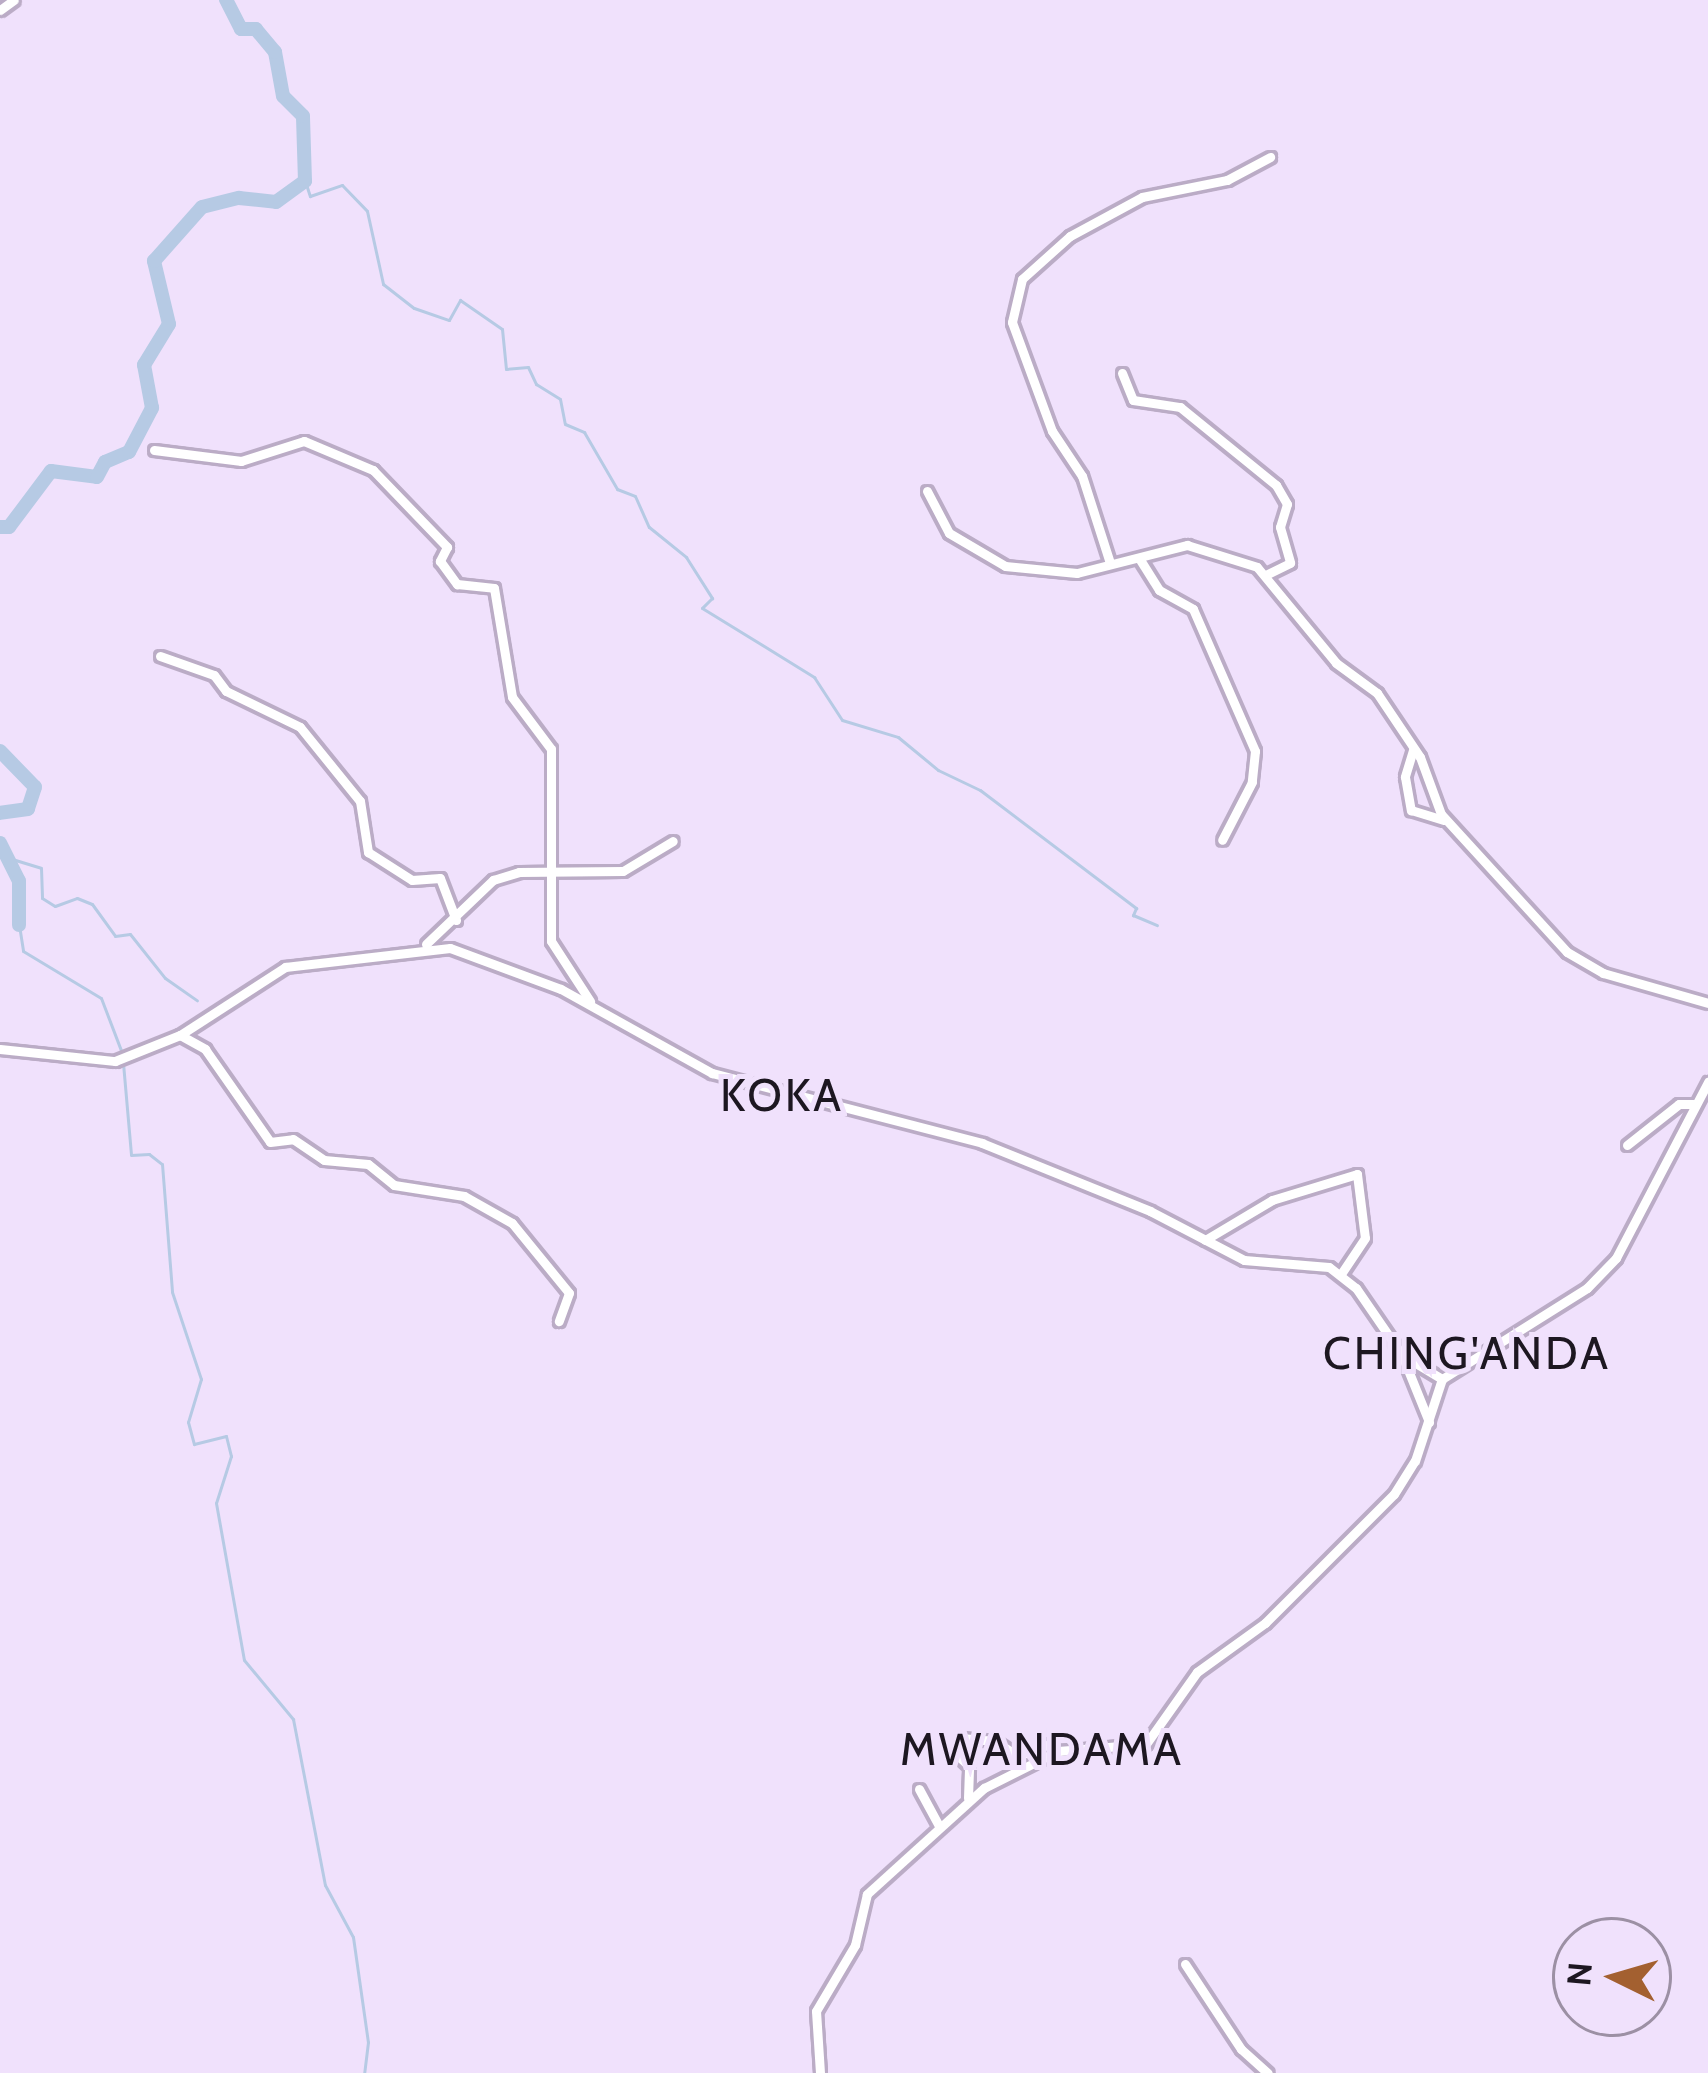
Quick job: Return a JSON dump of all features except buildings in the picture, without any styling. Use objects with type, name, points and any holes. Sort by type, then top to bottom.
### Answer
[{"type":"street","points":[[0,10],[14,0]]},
{"type":"street","points":[[1110,563],[1082,476],[1052,431],[1012,322],[1022,279],[1052,248],[1142,196],[1228,180],[1270,157]]},
{"type":"street","points":[[1122,373],[1133,400],[1180,407],[1276,485],[1287,504],[1280,526],[1290,563],[1267,574]]},
{"type":"street","points":[[154,450],[241,461],[304,442],[373,470],[447,548],[440,561],[457,584],[494,588],[512,698],[550,748],[547,874],[551,941],[592,1006]]},
{"type":"street","points":[[927,490],[949,533],[983,558],[1054,574],[1193,545],[1267,574],[1336,663],[1377,693],[1413,750],[1446,821],[1574,958],[1708,1003]]},
{"type":"street","points":[[1138,558],[1159,590],[1193,609],[1255,751],[1252,782],[1222,840]]},
{"type":"street","points":[[160,656],[214,675],[226,691],[300,727],[360,801],[368,852],[412,880],[440,878],[456,920]]},
{"type":"street","points":[[1413,750],[1405,777],[1411,810],[1446,821]]},
{"type":"street","points":[[421,946],[456,920],[494,880],[623,871],[673,841]]},
{"type":"street","points":[[0,1049],[122,1058],[180,1035],[284,967],[421,946],[504,963],[712,1072],[981,1143],[1244,1260],[1341,1274],[1402,1355],[1430,1422]]},
{"type":"street","points":[[180,1035],[205,1049],[270,1142],[292,1139],[324,1160],[368,1164],[394,1185],[464,1196],[512,1223],[569,1293],[559,1321]]},
{"type":"street","points":[[820,2073],[816,2011],[855,1945],[867,1894],[968,1798],[1058,1752],[1146,1744],[1197,1672],[1265,1624],[1394,1494],[1430,1422],[1442,1379],[1604,1271],[1642,1218],[1693,1104],[1708,1082]]},
{"type":"street","points":[[1627,1145],[1679,1104],[1693,1104]]},
{"type":"street","points":[[1205,1240],[1272,1200],[1357,1174],[1365,1238],[1341,1274]]},
{"type":"street","points":[[1402,1355],[1442,1379]]},
{"type":"street","points":[[968,1798],[969,1766],[954,1752],[961,1738],[995,1741],[1017,1756],[1050,1744],[1058,1752]]},
{"type":"street","points":[[919,1789],[939,1826]]},
{"type":"street","points":[[1185,1964],[1241,2049],[1268,2073]]},
{"type":"waterway","points":[[0,527],[9,527],[51,471],[97,477],[105,462],[129,452],[152,408],[144,365],[169,324],[154,261],[202,207],[239,198],[276,202],[305,181],[303,116],[283,96],[275,52],[256,29],[241,29],[226,0]]},
{"type":"waterway","points":[[305,181],[310,196],[342,185],[367,211],[383,284],[414,308],[449,320],[460,300],[502,329],[506,369],[528,367],[536,384],[560,399],[565,424],[584,432],[617,489],[635,496],[649,527],[686,557],[712,598],[702,608],[814,677],[842,720],[898,737],[938,770],[980,790],[1136,908],[1133,915],[1157,925]]},
{"type":"waterway","points":[[0,751],[35,787],[28,809],[0,813]]},
{"type":"waterway","points":[[0,843],[19,881],[19,925]]},
{"type":"waterway","points":[[12,859],[41,868],[42,898],[55,906],[77,898],[92,904],[115,936],[130,934],[165,978],[197,1000]]},
{"type":"waterway","points":[[19,925],[23,951],[101,998],[122,1053]]},
{"type":"waterway","points":[[123,1063],[131,1155],[149,1154],[162,1164],[172,1292],[201,1379],[188,1422],[194,1444],[226,1436],[231,1456],[216,1503],[244,1660],[293,1719],[325,1885],[353,1937],[368,2042],[364,2073]]},
{"type":"district","name":"KOKA","points":[[782,1096]]},
{"type":"district","name":"CHING'ANDA","points":[[1467,1354]]},
{"type":"district","name":"MWANDAMA","points":[[1042,1750]]}]
